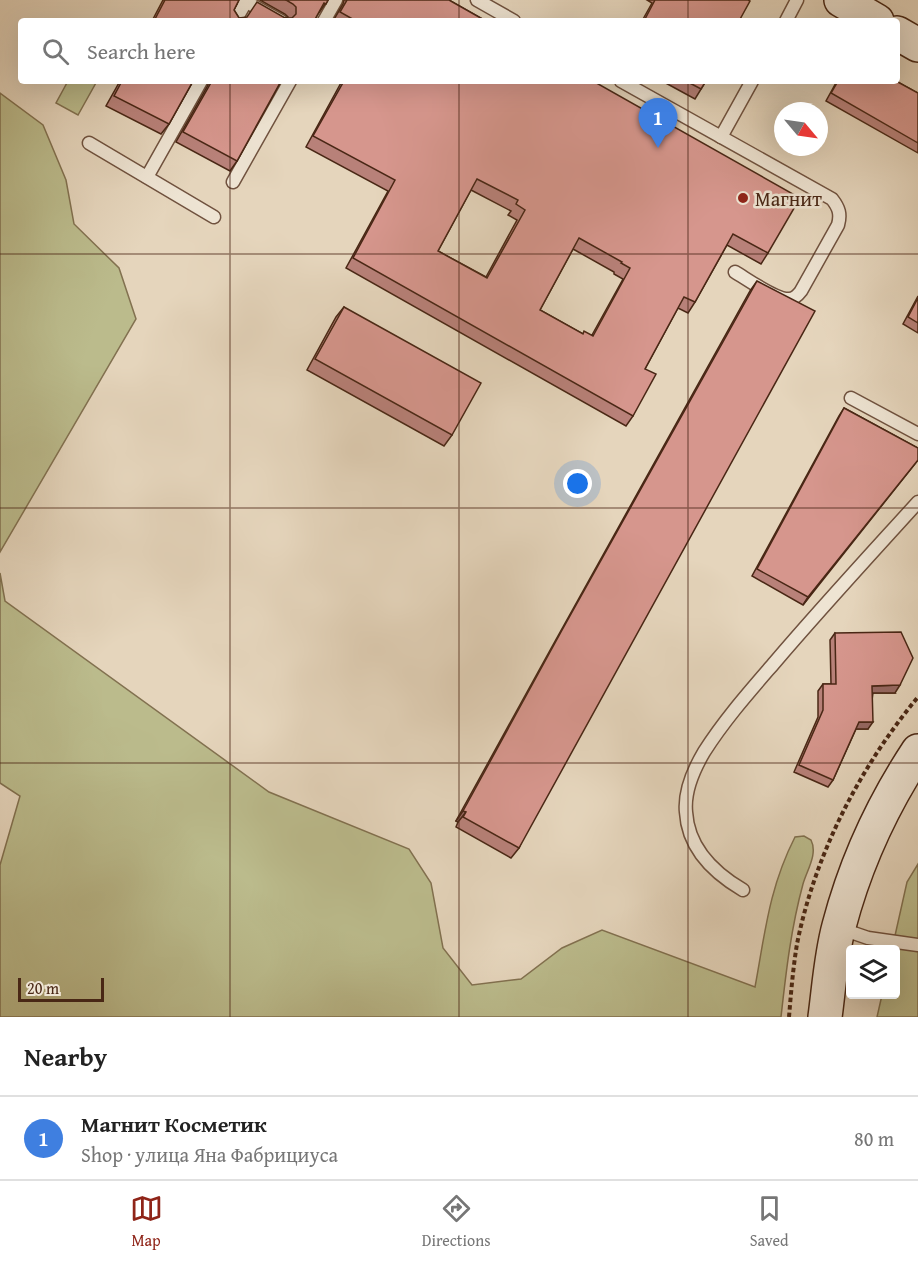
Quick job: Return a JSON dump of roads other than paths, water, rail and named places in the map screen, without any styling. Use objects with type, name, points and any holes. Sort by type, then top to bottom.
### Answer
[{"type":"main road","points":[[841,0],[872,18]]},
{"type":"main road","points":[[900,35],[918,45]]},
{"type":"main road","points":[[825,1017],[838,927],[867,847],[904,773],[918,752]]},
{"type":"lane","points":[[326,18],[336,0]]},
{"type":"lane","points":[[477,0],[509,18]]},
{"type":"lane","points":[[788,18],[797,0]]},
{"type":"lane","points":[[236,18],[245,1],[276,18]]},
{"type":"lane","points":[[147,177],[199,84]]},
{"type":"lane","points":[[233,182],[288,84]]},
{"type":"lane","points":[[626,84],[832,199],[838,206],[840,215],[838,225],[796,297],[788,299],[779,297],[735,272]]},
{"type":"lane","points":[[721,137],[750,84]]},
{"type":"lane","points":[[88,143],[214,216]]},
{"type":"lane","points":[[851,398],[918,434]]},
{"type":"lane","points":[[743,890],[722,878],[705,860],[691,837],[686,812],[689,787],[703,754],[727,719],[792,642],[918,501]]},
{"type":"lane","points":[[838,927],[868,938],[918,945]]},
{"type":"place","name":"Магнит Косметик","points":[[658,148]]},
{"type":"place","name":"Магнит","points":[[743,198]]}]
